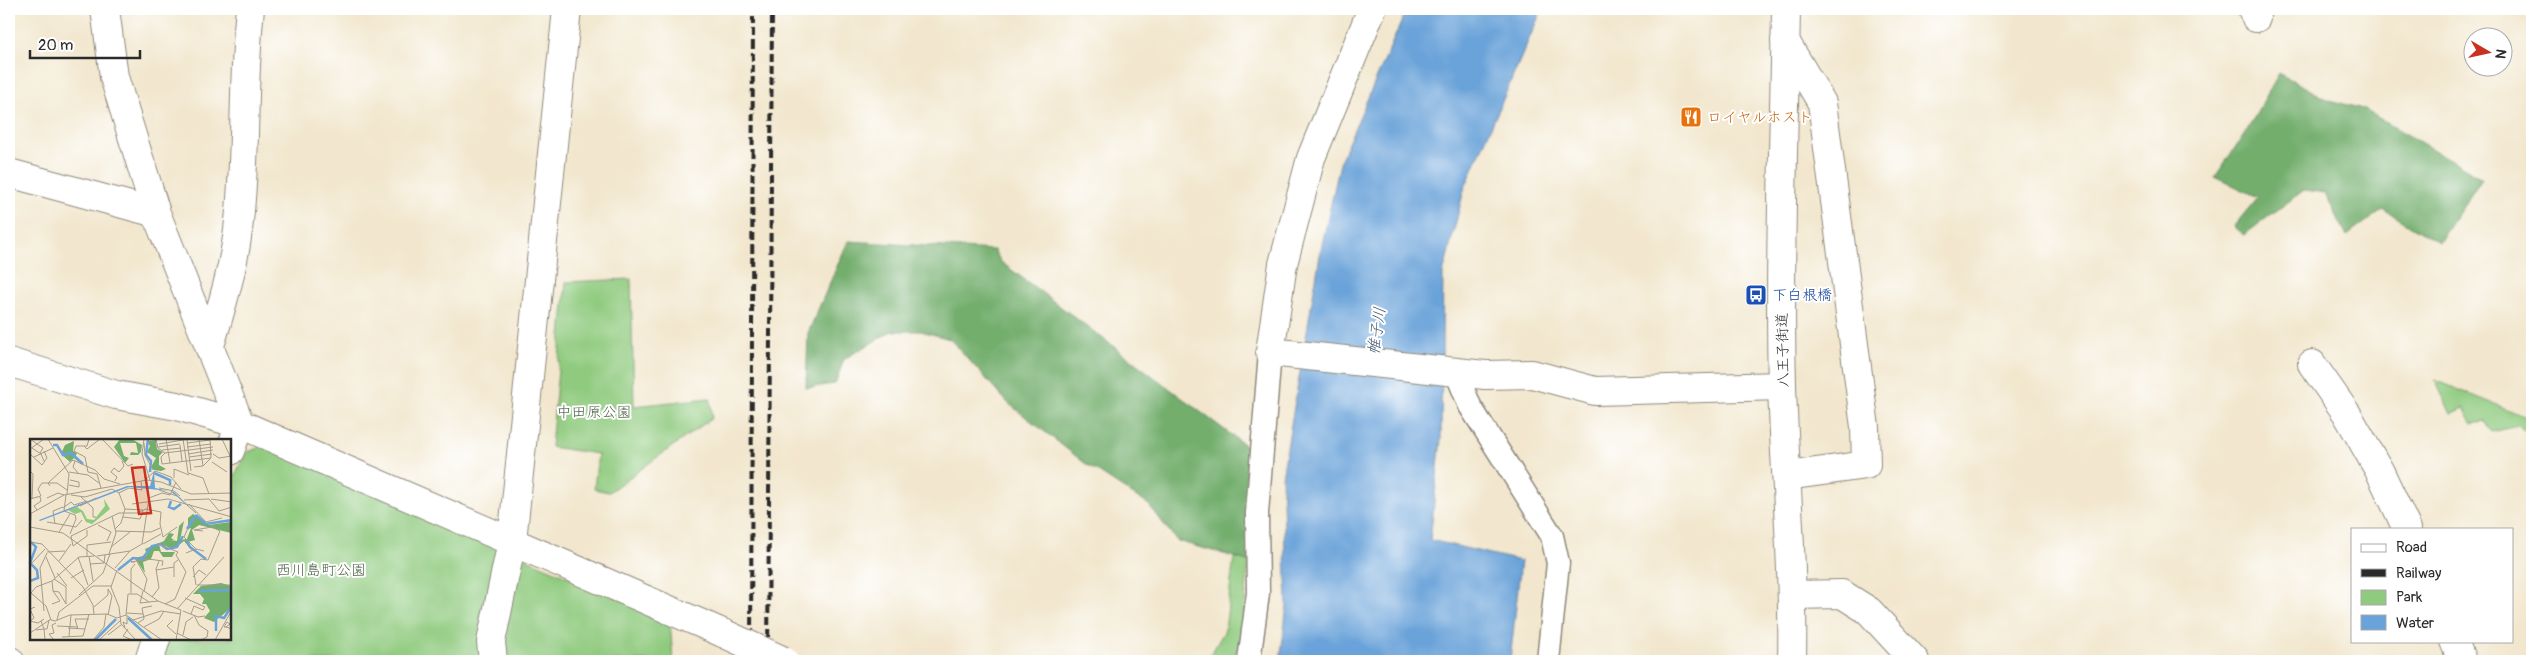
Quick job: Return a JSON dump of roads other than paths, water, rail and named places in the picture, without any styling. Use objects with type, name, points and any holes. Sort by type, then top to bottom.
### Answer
[{"type":"main road","points":[[106,9],[114,76],[156,213],[240,424],[231,448]]},
{"type":"main road","points":[[210,346],[232,268],[239,221],[246,123],[246,44],[250,9]]},
{"type":"main road","points":[[493,661],[491,642],[512,541],[567,9]]},
{"type":"main road","points":[[1372,9],[1311,158],[1283,264],[1277,352],[1485,375],[1532,374],[1595,391],[1782,386]]},
{"type":"main road","name":"八王子街道","points":[[1786,9],[1782,227],[1782,386],[1793,596],[1792,661]]},
{"type":"main road","points":[[1785,41],[1822,103],[1865,427],[1866,465],[1787,476]]},
{"type":"main road","points":[[9,173],[156,213]]},
{"type":"main road","points":[[9,362],[116,395],[177,406],[240,424],[784,661]]},
{"type":"main road","points":[[2312,364],[2347,414],[2380,472],[2407,528]]},
{"type":"main road","points":[[1793,596],[1842,594],[1870,611],[1915,661]]},
{"type":"main road","points":[[148,661],[156,640]]},
{"type":"main road","points":[[2454,642],[2462,661]]},
{"type":"street","points":[[1249,661],[1258,593],[1257,513],[1277,352]]},
{"type":"street","points":[[1451,372],[1470,406],[1552,536],[1558,563],[1548,661]]},
{"type":"water","name":"帷子川","points":[[1407,9],[1542,9],[1464,190],[1443,274],[1441,439],[1430,540],[1521,561],[1510,661],[1280,661],[1287,605],[1282,477],[1321,249],[1341,159]]},
{"type":"railway","points":[[751,661],[753,9]]},
{"type":"railway","points":[[768,661],[772,9]]},
{"type":"place","name":"ロイヤルホスト","points":[[1691,117]]},
{"type":"place","name":"下白根橋","points":[[1756,295]]},
{"type":"park label","name":"中田原公園","points":[[594,412]]},
{"type":"park label","name":"西川島町公園","points":[[321,570]]}]
